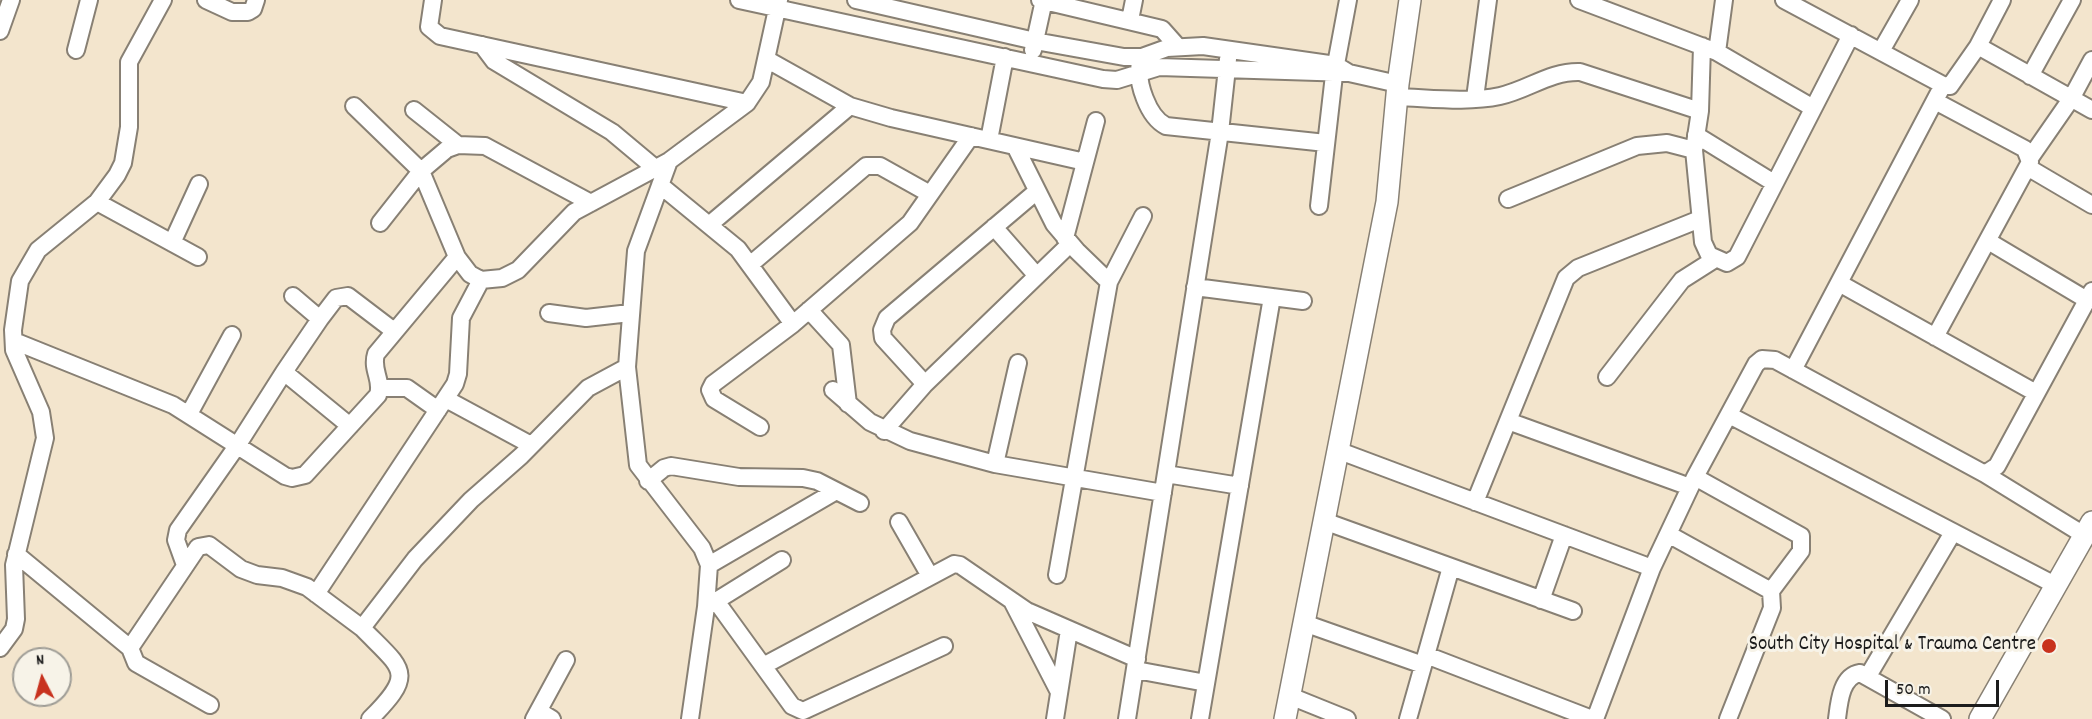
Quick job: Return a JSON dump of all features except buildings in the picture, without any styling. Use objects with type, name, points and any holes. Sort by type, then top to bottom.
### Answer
[{"type":"street","points":[[0,31],[11,0]]},
{"type":"street","points":[[76,50],[89,0]]},
{"type":"street","points":[[3,639],[16,619],[14,578],[16,554],[45,438],[41,412],[9,348],[16,297],[28,264],[52,236],[97,202],[108,190],[123,163],[130,113],[127,81],[129,62],[163,0]]},
{"type":"street","points":[[206,0],[242,13],[253,9],[256,0]]},
{"type":"street","points":[[433,0],[428,20],[429,27],[434,33],[747,103]]},
{"type":"street","points":[[739,0],[778,4],[1103,79],[1117,80],[1159,67],[1340,71]]},
{"type":"street","points":[[856,0],[1035,40],[1124,57],[1142,57],[1158,50],[1178,46],[1230,49],[1373,79],[1398,91],[1475,98],[1504,95],[1566,72],[1580,72],[1700,111]]},
{"type":"street","points":[[1031,63],[1043,0],[1162,29],[1178,46]]},
{"type":"street","points":[[1130,20],[1134,0]]},
{"type":"street","points":[[1285,719],[1387,202],[1410,0]]},
{"type":"street","points":[[1475,98],[1488,0]]},
{"type":"street","points":[[1579,0],[1709,49],[1813,108]]},
{"type":"street","points":[[1724,0],[1709,49],[1695,142],[1700,219],[1705,249],[1715,259],[1727,263],[1737,257],[1851,35]]},
{"type":"street","points":[[1784,0],[1943,85],[1950,86],[1978,46],[2002,0]]},
{"type":"street","points":[[1881,51],[1910,0]]},
{"type":"street","points":[[2030,76],[2072,0]]},
{"type":"street","points":[[1319,206],[1326,143],[1340,71],[1342,1]]},
{"type":"street","points":[[354,106],[421,171],[457,257],[470,274],[481,280],[502,278],[518,270],[565,219],[662,164],[747,103],[761,82],[778,4]]},
{"type":"street","points":[[482,45],[494,62],[662,164]]},
{"type":"street","points":[[1978,46],[2092,110]]},
{"type":"street","points":[[1127,719],[1220,132],[1230,49]]},
{"type":"street","points":[[989,140],[1005,57]]},
{"type":"street","points":[[1142,57],[1138,74],[1153,116],[1166,126],[1326,143]]},
{"type":"street","points":[[766,59],[850,106],[891,118],[1085,162]]},
{"type":"street","points":[[1935,337],[2029,163],[2071,99],[2092,60]]},
{"type":"street","points":[[1793,370],[1943,85]]},
{"type":"street","points":[[1935,101],[2025,149],[2029,163],[2092,205]]},
{"type":"street","points":[[709,225],[850,106]]},
{"type":"street","points":[[414,110],[458,144]]},
{"type":"street","points":[[884,431],[925,384],[1037,276],[1068,241],[1096,122]]},
{"type":"street","points":[[760,427],[714,399],[710,390],[713,384],[793,324],[898,234],[971,136]]},
{"type":"street","points":[[1508,199],[1637,146],[1667,143],[1695,142],[1774,183]]},
{"type":"street","points":[[380,224],[421,171],[447,149],[458,144],[485,146],[591,203]]},
{"type":"street","points":[[1015,146],[1054,225],[1109,282]]},
{"type":"street","points":[[662,164],[660,185],[636,251],[627,367],[635,457],[638,465],[702,548],[709,565],[711,604],[690,719]]},
{"type":"street","points":[[751,264],[866,166],[880,166],[930,194]]},
{"type":"street","points":[[172,243],[199,184]]},
{"type":"street","points":[[660,185],[738,249],[793,324]]},
{"type":"street","points":[[925,384],[884,338],[884,324],[887,318],[1038,191]]},
{"type":"street","points":[[97,202],[198,257]]},
{"type":"street","points":[[1057,575],[1109,282],[1143,216]]},
{"type":"street","points":[[1475,502],[1566,278],[1571,273],[1700,219]]},
{"type":"street","points":[[994,227],[1037,276]]},
{"type":"street","points":[[1985,474],[1997,465],[2091,293],[1988,242]]},
{"type":"street","points":[[9,348],[160,399],[189,414],[285,476],[298,478],[305,475],[378,395],[380,388],[373,362],[376,354],[457,257]]},
{"type":"street","points":[[1607,377],[1682,280],[1715,259]]},
{"type":"street","points":[[316,594],[442,405],[458,374],[461,318],[481,280]]},
{"type":"street","points":[[1839,283],[2036,393]]},
{"type":"street","points":[[1196,287],[1303,301]]},
{"type":"street","points":[[293,296],[320,319]]},
{"type":"street","points":[[185,565],[176,535],[336,298],[348,296],[394,331]]},
{"type":"street","points":[[1200,719],[1272,297]]},
{"type":"street","points":[[809,310],[841,345],[848,404]]},
{"type":"street","points":[[549,313],[586,318],[630,313]]},
{"type":"street","points":[[189,414],[232,335]]},
{"type":"street","points":[[1304,623],[1425,660],[1594,719],[1652,568],[1693,482],[1756,364],[1762,359],[1775,360],[2088,529],[1980,719]]},
{"type":"street","points":[[995,464],[1018,363]]},
{"type":"street","points":[[362,628],[415,559],[446,526],[588,388],[627,367]]},
{"type":"street","points":[[284,372],[350,426]]},
{"type":"street","points":[[380,388],[407,388],[531,445]]},
{"type":"street","points":[[833,390],[884,431],[910,441],[995,464],[1163,493]]},
{"type":"street","points":[[1729,415],[1952,534],[2055,585]]},
{"type":"street","points":[[1508,421],[1693,482],[1801,536],[1801,551],[1771,591],[1772,608],[1728,719]]},
{"type":"street","points":[[1337,450],[1652,568]]},
{"type":"street","points":[[648,480],[664,468],[678,466],[739,477],[803,478],[817,481],[861,503]]},
{"type":"street","points":[[1166,474],[1240,486]]},
{"type":"street","points":[[709,565],[836,491]]},
{"type":"street","points":[[1324,520],[1573,611]]},
{"type":"street","points":[[899,522],[930,576]]},
{"type":"street","points":[[1668,534],[1771,591]]},
{"type":"street","points":[[1868,676],[1952,534]]},
{"type":"street","points":[[1541,600],[1564,535]]},
{"type":"street","points":[[130,648],[198,547],[209,545],[241,569],[294,581],[316,594],[362,628],[399,666],[401,675],[393,696],[370,719]]},
{"type":"street","points":[[16,554],[130,648],[136,663],[210,705]]},
{"type":"street","points":[[711,604],[782,560]]},
{"type":"street","points":[[763,666],[954,564],[960,565],[1013,603],[1136,665],[1206,682]]},
{"type":"street","points":[[1408,719],[1451,567]]},
{"type":"street","points":[[1013,603],[1059,692]]},
{"type":"street","points":[[711,604],[763,666],[792,706],[803,711],[944,646]]},
{"type":"street","points":[[1055,719],[1069,630]]},
{"type":"street","points":[[542,716],[566,660]]},
{"type":"street","points":[[1837,719],[1839,701],[1853,674],[1868,676],[1942,719]]},
{"type":"street","points":[[1290,696],[1347,719]]},
{"type":"place","name":"South City Hospital & Trauma Centre","points":[[2049,646]]}]
